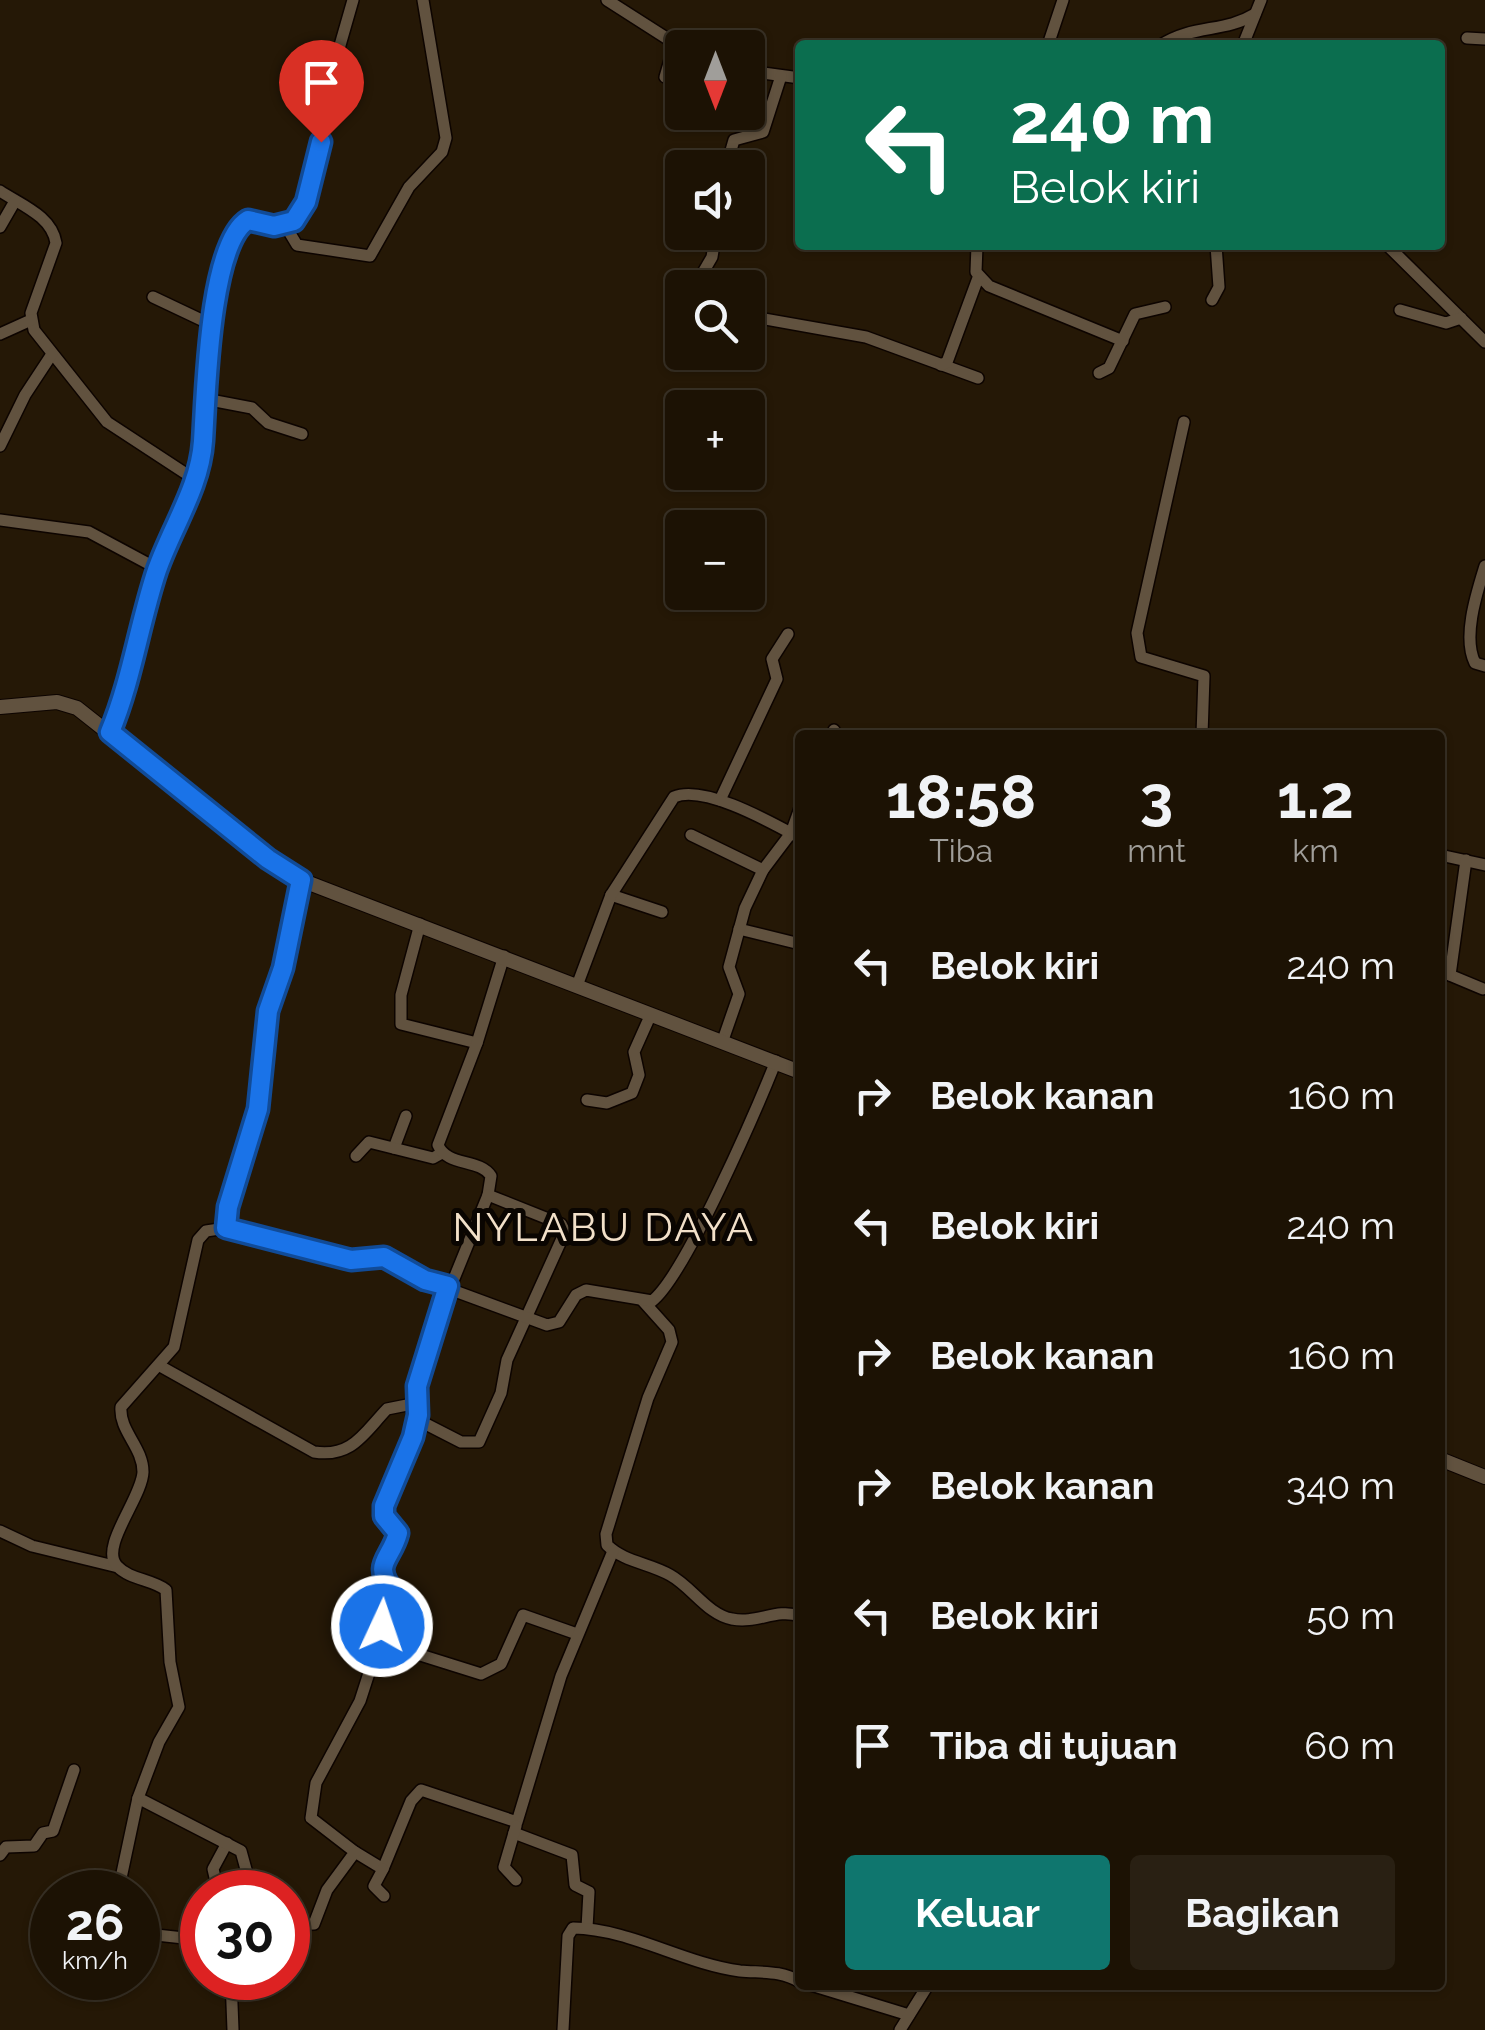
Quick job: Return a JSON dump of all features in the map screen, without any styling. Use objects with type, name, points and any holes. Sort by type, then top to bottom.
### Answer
[{"type":"street","points":[[110,732],[130,679],[158,569],[203,446],[210,324],[238,228],[248,220],[285,225],[294,221],[306,202],[321,142],[322,105],[352,0]]},
{"type":"street","points":[[285,225],[289,239],[297,245],[370,256],[410,187],[442,152],[446,138],[442,98],[422,0]]},
{"type":"street","points":[[607,0],[665,36]]},
{"type":"street","points":[[1050,40],[1063,0]]},
{"type":"street","points":[[1245,40],[1261,0]]},
{"type":"street","points":[[1170,40],[1189,30],[1239,24],[1255,14]]},
{"type":"street","points":[[1467,38],[1485,39]]},
{"type":"street","points":[[765,74],[795,78]]},
{"type":"street","points":[[731,150],[734,140],[763,132],[780,76]]},
{"type":"street","points":[[0,191],[51,225],[56,243],[32,320],[52,354],[107,422],[194,479]]},
{"type":"street","points":[[0,228],[15,201]]},
{"type":"street","points":[[941,365],[947,362],[978,278],[977,250]]},
{"type":"street","points":[[1212,300],[1219,287],[1216,250]]},
{"type":"street","points":[[1392,250],[1485,342]]},
{"type":"street","points":[[978,278],[1123,342]]},
{"type":"street","points":[[154,297],[210,324]]},
{"type":"street","points":[[1099,373],[1109,368],[1135,314],[1165,307]]},
{"type":"street","points":[[1400,310],[1446,323],[1460,318]]},
{"type":"street","points":[[765,319],[866,337],[978,378]]},
{"type":"street","points":[[0,334],[32,320]]},
{"type":"street","points":[[0,446],[25,395],[52,354]]},
{"type":"street","points":[[205,399],[252,408],[268,423],[302,434]]},
{"type":"street","points":[[1184,422],[1137,633],[1141,658],[1204,676],[1202,730]]},
{"type":"street","points":[[0,520],[89,532],[158,569]]},
{"type":"street","points":[[1485,566],[1476,592],[1471,649],[1474,663],[1485,666]]},
{"type":"street","points":[[720,800],[777,680],[772,659],[788,634]]},
{"type":"street","points":[[0,707],[65,703],[110,732],[268,859],[301,880],[795,1070]]},
{"type":"street","points":[[578,984],[610,895],[674,797],[684,794],[720,800],[795,836]]},
{"type":"street","points":[[691,836],[763,870]]},
{"type":"street","points":[[723,1040],[739,994],[729,976],[739,929],[763,870],[795,837]]},
{"type":"street","points":[[1445,856],[1485,865]]},
{"type":"street","points":[[1466,860],[1445,974],[1482,989]]},
{"type":"street","points":[[226,1228],[228,1207],[258,1109],[268,1011],[283,968],[301,880]]},
{"type":"street","points":[[610,895],[662,912]]},
{"type":"street","points":[[420,924],[401,996],[402,1024],[478,1043]]},
{"type":"street","points":[[739,929],[795,943]]},
{"type":"street","points":[[383,1868],[311,1818],[310,1806],[316,1783],[360,1701],[380,1642],[392,1595],[382,1568],[398,1533],[384,1516],[384,1506],[402,1470],[418,1420],[417,1404],[428,1341],[488,1195],[490,1171],[442,1154],[438,1148],[478,1043],[504,956]]},
{"type":"street","points":[[587,1100],[608,1103],[632,1093],[639,1075],[634,1052],[652,1014]]},
{"type":"street","points":[[118,1567],[113,1544],[136,1500],[143,1476],[140,1454],[120,1417],[122,1406],[174,1347],[198,1240],[206,1230],[226,1228],[351,1260],[384,1257],[425,1280],[450,1286],[546,1325],[559,1322],[576,1295],[586,1290],[643,1302],[658,1296],[694,1233],[751,1122],[776,1061]]},
{"type":"street","points":[[394,1148],[406,1116]]},
{"type":"street","points":[[356,1156],[370,1142],[434,1158],[442,1154]]},
{"type":"street","points":[[418,1420],[461,1442],[478,1444],[501,1393],[508,1360],[529,1321],[565,1229],[488,1195]]},
{"type":"street","points":[[516,1880],[508,1876],[504,1867],[577,1634],[612,1550],[606,1534],[648,1398],[672,1342],[669,1330],[643,1302]]},
{"type":"street","points":[[160,1366],[314,1452],[337,1452],[362,1442],[387,1410],[417,1404]]},
{"type":"street","points":[[1445,1461],[1485,1476]]},
{"type":"street","points":[[0,1530],[32,1546],[118,1567],[166,1590],[170,1662],[180,1698],[175,1718],[140,1786],[123,1870]]},
{"type":"street","points":[[612,1550],[672,1576],[722,1617],[746,1621],[781,1612],[795,1615]]},
{"type":"street","points":[[380,1642],[482,1674],[501,1664],[523,1615],[577,1634]]},
{"type":"street","points":[[0,1855],[6,1846],[34,1846],[43,1833],[53,1831],[74,1770]]},
{"type":"street","points":[[384,1896],[374,1886],[411,1801],[421,1790],[571,1853],[575,1885],[589,1892],[587,1928]]},
{"type":"street","points":[[138,1798],[241,1850],[246,1861],[244,1870]]},
{"type":"street","points":[[214,1870],[228,1843]]},
{"type":"street","points":[[310,1924],[314,1924],[328,1890],[355,1852]]},
{"type":"street","points":[[563,2030],[568,1936],[573,1928],[614,1932],[727,1968],[784,1974],[795,1980]]},
{"type":"street","points":[[827,1990],[909,2015]]},
{"type":"street","points":[[900,2030],[925,1990]]},
{"type":"street","points":[[232,2000],[233,2030]]},
{"type":"district","name":"NYLABU DAYA","points":[[604,1226]]},
{"type":"route","points":[[321,142],[306,202],[294,221],[274,226],[248,220],[232,238],[210,324],[200,462],[158,569],[130,679],[110,732],[268,859],[301,880],[283,968],[268,1011],[258,1109],[233,1186],[226,1228],[326,1250],[351,1260],[391,1258],[425,1280],[448,1286],[417,1386],[418,1415],[413,1437],[384,1506],[384,1516],[398,1533],[382,1568],[382,1578],[391,1586],[392,1595],[382,1626]]}]
